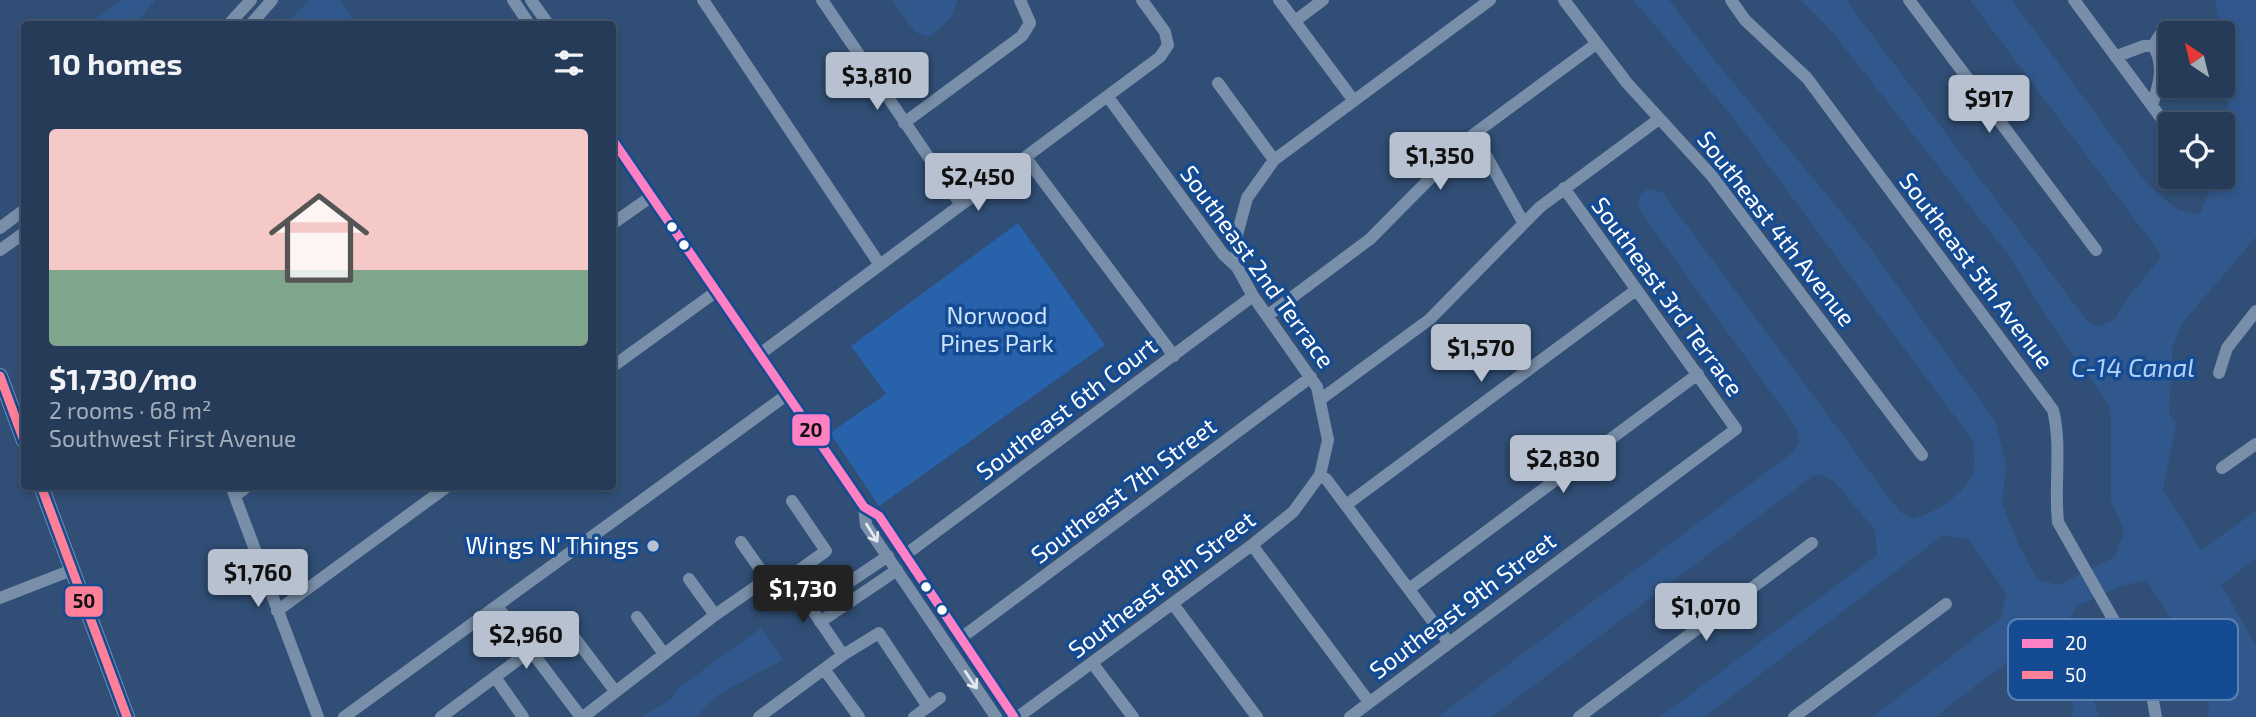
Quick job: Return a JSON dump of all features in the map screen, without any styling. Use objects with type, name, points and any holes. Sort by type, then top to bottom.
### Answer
[{"type":"main road","points":[[0,376],[21,433]]},
{"type":"main road","points":[[42,490],[127,717]]},
{"type":"street","points":[[234,21],[251,0]]},
{"type":"street","points":[[254,21],[272,0]]},
{"type":"street","points":[[513,0],[527,21]]},
{"type":"street","points":[[531,0],[546,21]]},
{"type":"street","points":[[822,0],[961,205]]},
{"type":"street","points":[[904,122],[1022,36],[1030,23],[1020,0]]},
{"type":"street","points":[[760,354],[1160,57],[1168,45],[1165,32],[1142,0]]},
{"type":"street","points":[[1279,0],[1354,101]]},
{"type":"street","points":[[1295,21],[1324,0]]},
{"type":"street","points":[[1237,267],[1237,235],[1247,198],[1274,160],[1490,0]]},
{"type":"street","name":"Southeast 4th Avenue","points":[[1564,0],[1596,44],[1659,119],[1698,158],[1922,455]]},
{"type":"street","name":"Southeast 5th Avenue","points":[[1731,0],[1745,20],[1807,78],[2053,410],[2058,429],[2056,495],[2059,522],[2112,619]]},
{"type":"street","points":[[1909,0],[2096,250]]},
{"type":"street","points":[[2074,0],[2158,113]]},
{"type":"street","points":[[709,2],[880,265]]},
{"type":"street","points":[[2153,46],[2158,38]]},
{"type":"street","points":[[1267,316],[1370,239],[1474,134],[1596,44]]},
{"type":"street","points":[[2117,56],[2144,46],[2153,46]]},
{"type":"street","points":[[2152,105],[2159,86],[2160,61],[2153,46]]},
{"type":"street","points":[[1218,83],[1274,160]]},
{"type":"street","name":"Southeast 2nd Terrace","points":[[1108,97],[1223,254],[1237,267],[1253,296],[1311,377],[1321,399],[1328,440],[1320,475]]},
{"type":"street","points":[[1321,399],[1430,319],[1523,222],[1564,188],[1659,119]]},
{"type":"street","points":[[1474,134],[1523,222]]},
{"type":"street","points":[[616,142],[864,507],[879,516],[1016,717]]},
{"type":"street","points":[[1026,159],[1174,356]]},
{"type":"street","name":"Southeast 3rd Terrace","points":[[1564,188],[1736,429]]},
{"type":"street","points":[[616,221],[652,195]]},
{"type":"street","points":[[0,228],[21,212]]},
{"type":"street","points":[[0,250],[21,235]]},
{"type":"street","points":[[1346,505],[1636,290]]},
{"type":"street","points":[[616,364],[717,291]]},
{"type":"street","name":"Southeast 6th Court","points":[[905,555],[1253,296]]},
{"type":"street","points":[[2219,373],[2227,348],[2256,311]]},
{"type":"street","points":[[1409,589],[1698,374]]},
{"type":"street","name":"Southeast 7th Street","points":[[961,638],[1311,377]]},
{"type":"street","points":[[344,717],[788,394]]},
{"type":"street","name":"Southeast 9th Street","points":[[1350,717],[1736,429]]},
{"type":"street","points":[[2222,468],[2256,443]]},
{"type":"street","points":[[1320,475],[1346,505],[1449,643]]},
{"type":"street","name":"Southeast 8th Street","points":[[1016,717],[1093,664],[1252,545],[1293,512],[1320,475]]},
{"type":"street","points":[[277,611],[443,490]]},
{"type":"street","points":[[233,491],[318,717]]},
{"type":"street","points":[[741,542],[767,579],[780,584],[826,551],[792,500]]},
{"type":"street","points":[[864,507],[866,525],[996,717]]},
{"type":"street","points":[[1579,717],[1812,543]]},
{"type":"street","points":[[1252,545],[1370,702]]},
{"type":"street","points":[[811,608],[888,556]]},
{"type":"street","points":[[0,598],[72,570]]},
{"type":"street","points":[[820,622],[897,570]]},
{"type":"street","points":[[790,576],[843,655]]},
{"type":"street","points":[[689,579],[715,615]]},
{"type":"street","points":[[497,606],[582,717],[715,615],[767,579]]},
{"type":"street","points":[[1173,604],[1257,717]]},
{"type":"street","points":[[1794,717],[1946,604]]},
{"type":"street","points":[[637,617],[664,654]]},
{"type":"street","points":[[443,716],[565,625],[615,691]]},
{"type":"street","points":[[759,717],[843,655],[879,633],[928,708]]},
{"type":"street","points":[[1093,664],[1133,717]]},
{"type":"street","points":[[824,669],[859,717]]},
{"type":"street","points":[[495,677],[523,717]]},
{"type":"street","points":[[914,717],[940,698]]},
{"type":"street","points":[[774,706],[782,717]]},
{"type":"green space","name":"Norwood Pines Park","points":[[1018,223],[1105,345],[879,506],[830,433],[886,394],[851,346]]},
{"type":"water","points":[[122,0],[155,0],[138,21],[92,21]]},
{"type":"water","points":[[309,0],[340,0],[354,21],[290,21]]},
{"type":"water","points":[[892,0],[957,0],[952,16],[930,37],[915,32]]},
{"type":"water","name":"C-14 Canal","points":[[1633,0],[1669,0],[1715,61],[1865,241],[1995,421],[2006,466],[2002,504],[2018,544],[2037,579],[2058,585],[2115,557],[2124,531],[2111,501],[2111,418],[2108,403],[2051,324],[2007,253],[1829,28],[1801,0],[1846,0],[2087,321],[2098,326],[2114,321],[2126,300],[2162,256],[1970,0],[2012,0],[2147,184],[2177,209],[2199,215],[2211,189],[2235,189],[2235,112],[2227,112],[2228,98],[2235,98],[2235,21],[2219,21],[2215,0],[2256,0],[2256,237],[2183,322],[2172,348],[2169,414],[2176,423],[2163,490],[2201,550],[2256,511],[2256,558],[2221,585],[2256,645],[2256,717],[2208,717],[2209,700],[2238,700],[2238,619],[2172,619],[2146,580],[2122,586],[2077,606],[2069,619],[2008,619],[2008,661],[1935,717],[1873,717],[2002,617],[2006,593],[1969,540],[1943,535],[1704,717],[1660,717],[1877,555],[1875,530],[1834,481],[1822,475],[1813,476],[1492,717],[1438,717],[1793,452],[1799,441],[1797,429],[1638,208],[1640,195],[1648,189],[1662,192],[1899,511],[1912,519],[1920,517],[1958,494],[1971,478],[1974,469],[1973,441],[1731,115]]},
{"type":"water","points":[[761,628],[783,659],[718,695],[696,717],[642,717],[666,702],[677,689]]},
{"type":"water","points":[[2069,700],[2093,700],[2099,717],[2072,717],[2074,707]]},
{"type":"transit line","name":"20","points":[[616,145],[864,507],[879,516],[1014,717]]},
{"type":"transit line","name":"50","points":[[0,376],[21,433]]},
{"type":"transit line","name":"50","points":[[42,490],[127,717]]},
{"type":"place","name":"Wings N' Things","points":[[653,546]]}]
